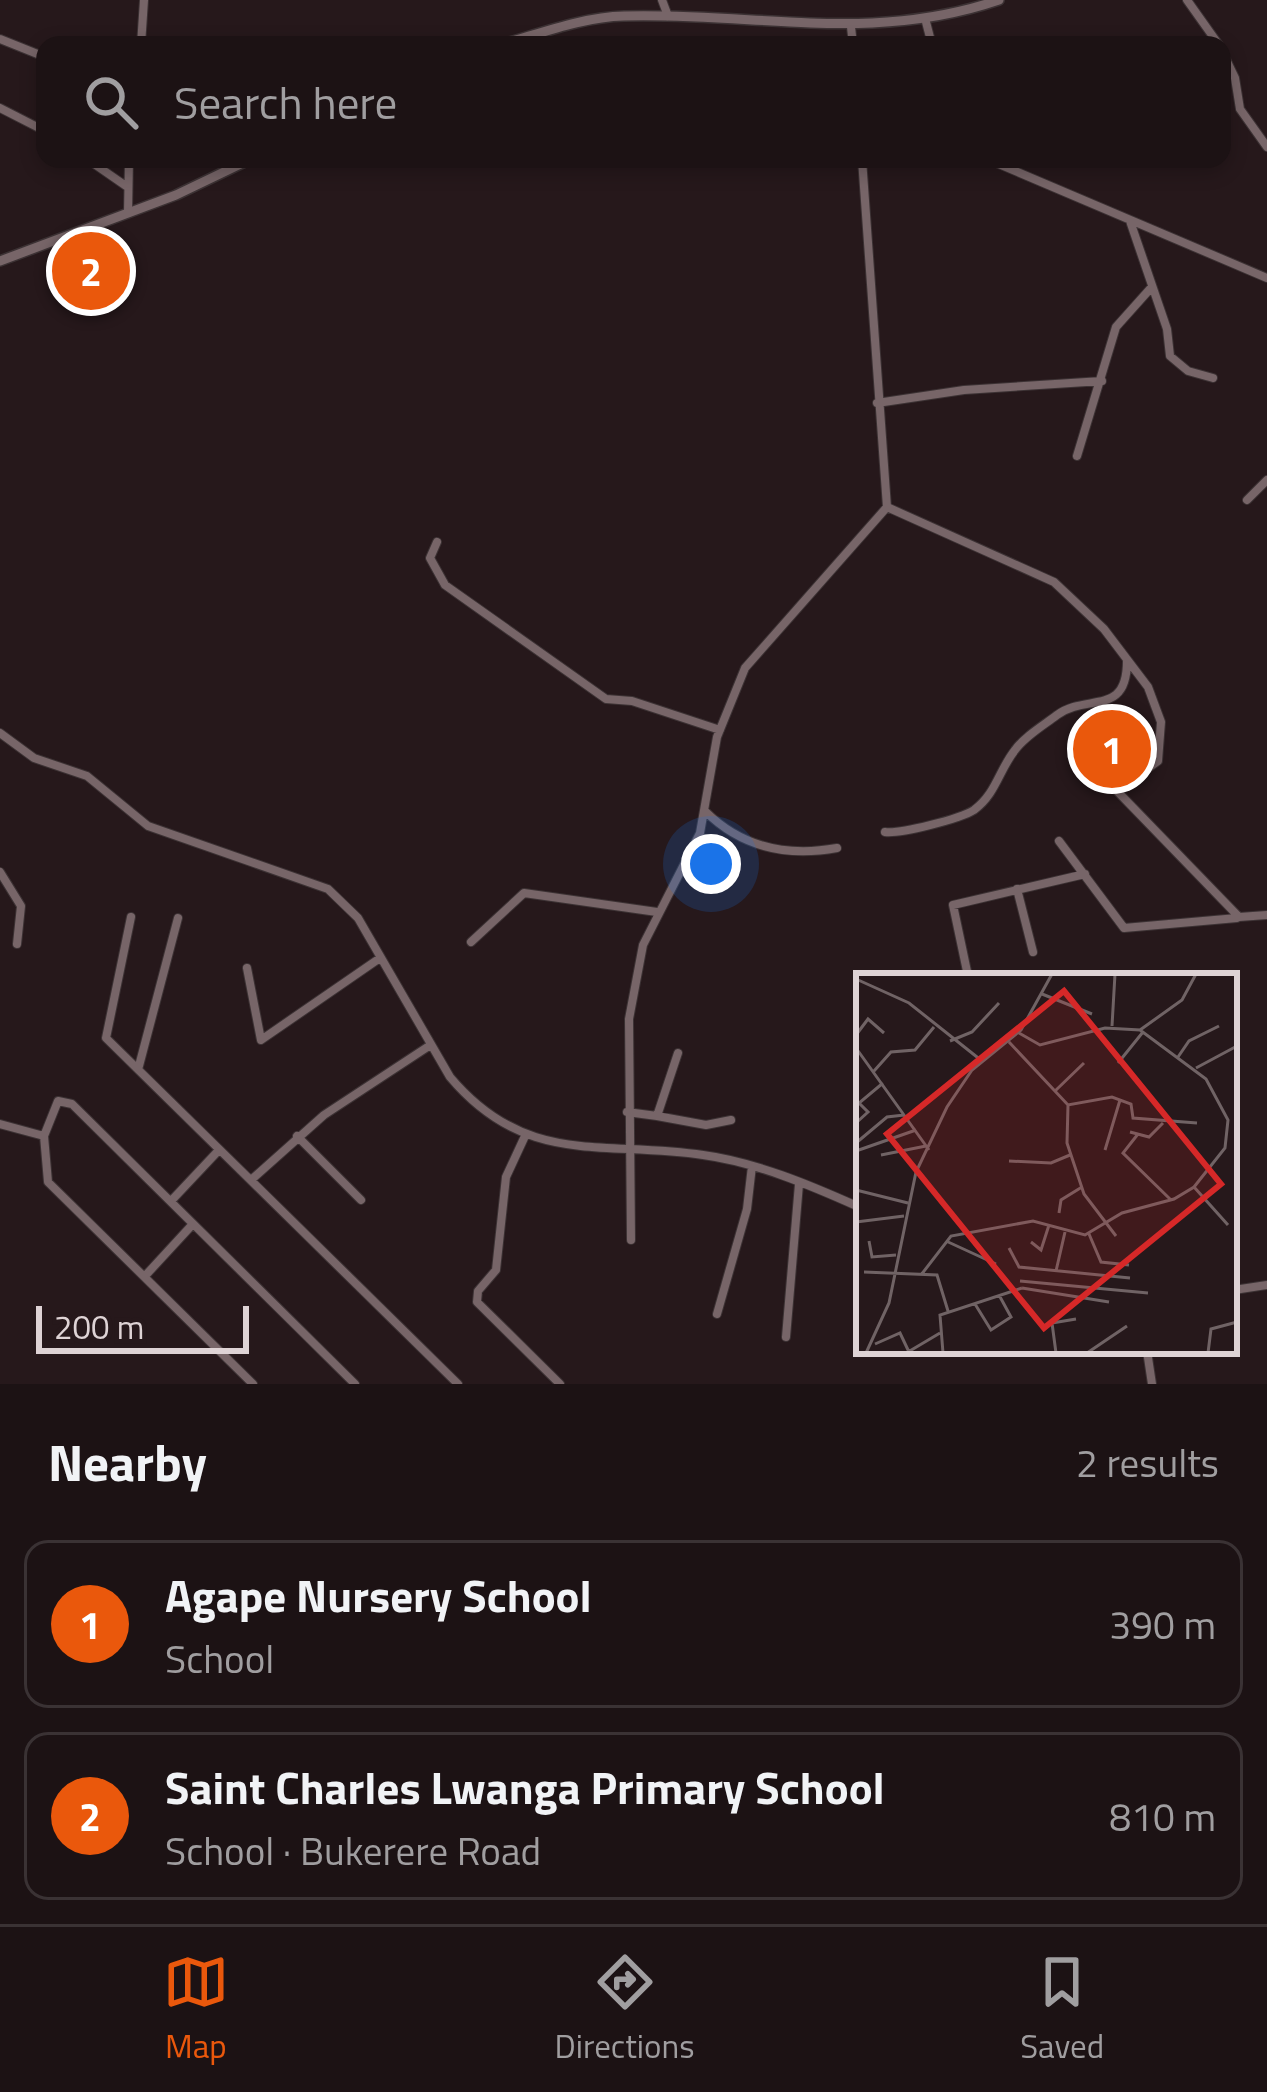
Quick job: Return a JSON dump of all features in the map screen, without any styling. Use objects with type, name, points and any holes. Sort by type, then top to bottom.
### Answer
[{"type":"street","points":[[142,36],[144,0]]},
{"type":"street","points":[[662,0],[668,18]]},
{"type":"street","points":[[532,36],[593,19],[851,26],[926,22],[999,0]]},
{"type":"street","points":[[1187,0],[1212,36]]},
{"type":"street","points":[[926,22],[930,36]]},
{"type":"street","points":[[851,26],[852,36]]},
{"type":"street","points":[[0,39],[36,53]]},
{"type":"street","points":[[1231,70],[1240,109],[1267,147]]},
{"type":"street","points":[[0,108],[36,126]]},
{"type":"street","points":[[100,168],[126,186]]},
{"type":"street","points":[[128,168],[128,213]]},
{"type":"street","points":[[0,261],[230,168]]},
{"type":"street","points":[[631,1240],[628,1019],[638,965],[657,913],[700,833],[720,730],[752,656],[811,598],[887,507],[863,168]]},
{"type":"street","points":[[1008,168],[1267,278]]},
{"type":"street","points":[[1130,220],[1167,329],[1170,356],[1188,371],[1213,378]]},
{"type":"street","points":[[1077,456],[1116,327],[1150,289]]},
{"type":"street","points":[[877,403],[964,390],[1102,381]]},
{"type":"street","points":[[1247,500],[1267,480]]},
{"type":"street","points":[[887,507],[1045,574],[1127,659],[1156,702],[1161,748],[1149,770],[1118,790],[1239,917]]},
{"type":"street","points":[[437,542],[430,558],[445,585],[607,699],[632,701],[720,730]]},
{"type":"street","points":[[885,832],[963,816],[978,807],[993,793],[1023,740],[1070,706],[1109,700],[1125,683],[1127,659]]},
{"type":"street","points":[[0,733],[34,758],[87,776],[148,826],[328,889],[358,918],[429,1046],[470,1100],[525,1136],[566,1147],[700,1154],[752,1166],[856,1206]]},
{"type":"street","points":[[704,810],[731,833],[772,850],[837,848]]},
{"type":"street","points":[[1059,841],[1124,928],[1267,915]]},
{"type":"street","points":[[0,872],[21,906],[17,944]]},
{"type":"street","points":[[967,973],[952,905],[1085,874]]},
{"type":"street","points":[[1017,889],[1033,952]]},
{"type":"street","points":[[471,942],[524,893],[657,913]]},
{"type":"street","points":[[131,917],[106,1038],[458,1384]]},
{"type":"street","points":[[139,1066],[178,919]]},
{"type":"street","points":[[248,968],[261,1040],[380,958]]},
{"type":"street","points":[[251,1180],[297,1136],[429,1046]]},
{"type":"street","points":[[657,1116],[678,1053]]},
{"type":"street","points":[[253,1384],[48,1183],[44,1136],[53,1106],[63,1100],[72,1104],[355,1384]]},
{"type":"street","points":[[627,1112],[706,1126],[731,1120]]},
{"type":"street","points":[[0,1124],[44,1136]]},
{"type":"street","points":[[297,1136],[362,1200]]},
{"type":"street","points":[[525,1136],[506,1177],[496,1270],[478,1292],[478,1302],[556,1383]]},
{"type":"street","points":[[170,1201],[219,1150]]},
{"type":"street","points":[[717,1313],[747,1209],[752,1166]]},
{"type":"street","points":[[786,1337],[799,1184]]},
{"type":"street","points":[[145,1276],[192,1225]]},
{"type":"street","points":[[1237,1290],[1267,1285]]},
{"type":"street","points":[[1147,1354],[1152,1384]]},
{"type":"place","name":"Saint Charles Lwanga Primary School","points":[[91,271]]},
{"type":"place","name":"Agape Nursery School","points":[[1112,749]]}]
